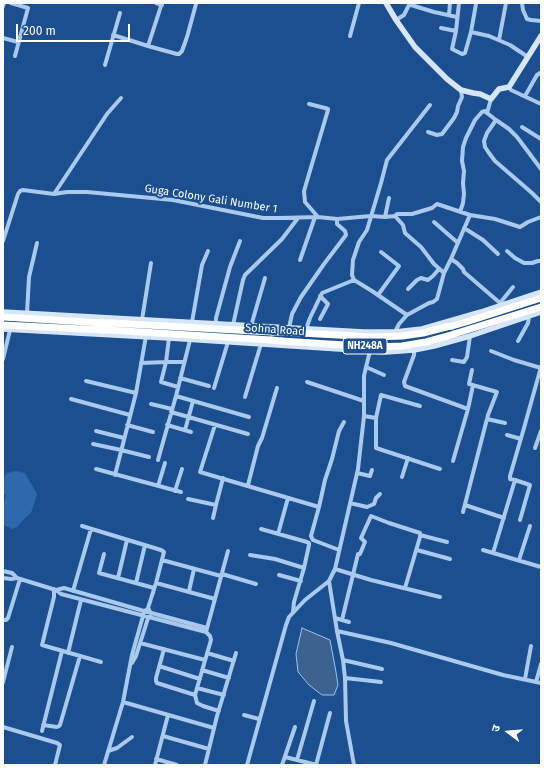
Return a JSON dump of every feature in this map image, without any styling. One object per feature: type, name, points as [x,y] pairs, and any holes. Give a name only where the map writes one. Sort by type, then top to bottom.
[{"type":"highway","name":"Sohna Road","points":[[3,325],[277,330],[374,337],[402,336],[423,333],[449,325],[466,322],[541,298]]},
{"type":"highway","name":"Sohna Road","points":[[3,317],[106,326],[150,332],[276,342],[377,347],[402,346],[451,337],[541,307]]},
{"type":"main road","points":[[388,4],[396,20],[415,47],[446,78],[461,90],[480,94],[491,99],[499,89],[509,87],[541,36]]},
{"type":"main road","points":[[3,329],[10,330],[106,326],[142,320],[251,326],[277,330],[289,328],[377,333],[395,332],[449,325],[500,304],[541,292]]},
{"type":"main road","points":[[3,312],[27,313],[106,326],[146,336],[261,344],[276,342],[386,352],[414,350],[451,337],[470,336],[541,312]]},
{"type":"main road","points":[[449,325],[451,337]]},
{"type":"main road","points":[[276,342],[277,330]]},
{"type":"street","points":[[11,3],[28,8],[14,56]]},
{"type":"street","points":[[148,46],[162,4],[156,3]]},
{"type":"street","points":[[350,36],[359,3]]},
{"type":"street","points":[[449,14],[450,3]]},
{"type":"street","points":[[459,3],[456,31],[452,49],[462,54],[464,53],[471,32],[476,4]]},
{"type":"street","points":[[499,40],[506,3]]},
{"type":"street","points":[[522,3],[527,19],[541,22]]},
{"type":"street","points":[[113,36],[179,54],[182,52],[196,4]]},
{"type":"street","points":[[396,20],[404,15],[409,5],[458,17]]},
{"type":"street","points":[[105,64],[120,13]]},
{"type":"street","points":[[441,28],[456,31]]},
{"type":"street","points":[[471,32],[499,40],[510,45],[528,57]]},
{"type":"street","points":[[3,38],[18,42]]},
{"type":"street","points":[[524,96],[537,75],[540,73],[541,74]]},
{"type":"street","points":[[509,87],[511,90],[541,104]]},
{"type":"street","points":[[428,132],[437,135],[442,134],[454,118],[462,97],[461,90]]},
{"type":"street","points":[[54,194],[106,114],[121,98]]},
{"type":"street","points":[[487,113],[491,99]]},
{"type":"street","points":[[300,260],[317,217],[305,202],[304,191],[328,110],[309,104]]},
{"type":"street","points":[[407,315],[354,280],[352,275],[353,260],[359,242],[366,230],[371,216],[387,160],[430,105]]},
{"type":"street","points":[[460,212],[464,194],[464,171],[462,161],[464,143],[475,120],[482,112],[485,111],[509,129],[541,170]]},
{"type":"street","points":[[496,120],[487,133],[484,141],[485,147],[495,161],[541,202]]},
{"type":"street","points":[[522,128],[541,139]]},
{"type":"street","name":"Guga Colony Gali Number 1","points":[[3,241],[18,194],[23,190],[54,194],[67,192],[87,192],[173,200],[257,217],[317,217],[337,219],[371,216],[385,217],[395,216],[397,214],[412,214],[432,208],[437,204],[470,216],[495,219],[520,227],[541,217]]},
{"type":"street","points":[[385,217],[388,198]]},
{"type":"street","points":[[395,216],[403,225],[405,233],[421,247],[444,273]]},
{"type":"street","points":[[395,332],[399,324],[407,315],[429,303],[434,302],[437,299],[444,273],[470,216]]},
{"type":"street","points":[[233,325],[245,275],[282,239],[298,218]]},
{"type":"street","points":[[289,328],[292,314],[302,297],[346,235],[345,231],[337,224],[337,219]]},
{"type":"street","points":[[434,222],[458,243]]},
{"type":"street","points":[[464,228],[483,240],[498,254]]},
{"type":"street","points":[[216,324],[216,318],[230,267],[240,241]]},
{"type":"street","points":[[27,313],[29,277],[37,243]]},
{"type":"street","points":[[192,322],[202,266],[208,251]]},
{"type":"street","points":[[507,251],[524,263],[541,261]]},
{"type":"street","points":[[378,295],[399,266],[381,252]]},
{"type":"street","points":[[451,259],[500,304],[513,287]]},
{"type":"street","points":[[142,320],[151,263]]},
{"type":"street","points":[[408,289],[420,278],[428,280],[439,269]]},
{"type":"street","points":[[251,326],[265,278]]},
{"type":"street","points":[[306,329],[322,293],[354,280]]},
{"type":"street","points":[[320,296],[328,304],[320,319]]},
{"type":"street","points":[[518,341],[528,323],[528,317]]},
{"type":"street","points":[[3,359],[10,330]]},
{"type":"street","points":[[115,475],[136,393],[146,336]]},
{"type":"street","points":[[452,360],[464,362],[467,357],[470,336]]},
{"type":"street","points":[[169,338],[166,362],[161,382],[178,387]]},
{"type":"street","points":[[158,460],[190,340]]},
{"type":"street","points":[[214,388],[228,342]]},
{"type":"street","points":[[246,397],[261,344]]},
{"type":"street","points":[[414,350],[414,355],[404,382],[405,386],[468,409]]},
{"type":"street","points":[[252,765],[247,764],[289,617],[329,581],[335,569],[357,473],[364,416],[364,376],[370,351]]},
{"type":"street","points":[[491,351],[541,368],[510,476],[510,479],[530,485],[520,520]]},
{"type":"street","points":[[141,363],[184,362]]},
{"type":"street","points":[[366,367],[384,376]]},
{"type":"street","points":[[463,512],[487,419],[497,392],[469,384],[472,370]]},
{"type":"street","points":[[180,378],[209,386]]},
{"type":"street","points":[[86,381],[136,393]]},
{"type":"street","points":[[307,382],[364,401]]},
{"type":"street","points":[[453,461],[468,409],[473,385]]},
{"type":"street","points":[[248,485],[258,446],[264,433],[277,388]]},
{"type":"street","points":[[420,406],[380,395],[376,418],[376,449],[440,469]]},
{"type":"street","points":[[176,396],[249,417]]},
{"type":"street","points":[[71,399],[130,415]]},
{"type":"street","points":[[185,430],[193,401]]},
{"type":"street","points":[[151,404],[189,418],[248,434]]},
{"type":"street","points":[[364,416],[376,418]]},
{"type":"street","points":[[487,419],[505,423]]},
{"type":"street","points":[[339,550],[313,540],[311,534],[339,431],[344,422]]},
{"type":"street","points":[[127,425],[153,432]]},
{"type":"street","points":[[167,425],[191,432]]},
{"type":"street","points":[[215,425],[200,472],[319,507]]},
{"type":"street","points":[[535,448],[541,430]]},
{"type":"street","points":[[96,431],[124,438]]},
{"type":"street","points":[[507,434],[521,439]]},
{"type":"street","points":[[93,444],[149,457]]},
{"type":"street","points":[[402,477],[408,458]]},
{"type":"street","points":[[158,486],[165,463]]},
{"type":"street","points":[[96,469],[181,492]]},
{"type":"street","points":[[175,491],[182,469]]},
{"type":"street","points":[[357,473],[370,476],[372,470]]},
{"type":"street","points":[[213,518],[223,478]]},
{"type":"street","points":[[493,553],[515,480]]},
{"type":"street","points":[[350,503],[367,507],[374,504],[376,498],[380,494]]},
{"type":"street","points":[[278,534],[288,498]]},
{"type":"street","points":[[188,499],[216,505]]},
{"type":"street","points":[[465,505],[504,518]]},
{"type":"street","points":[[342,620],[358,554],[360,554],[365,542],[361,538],[371,516],[370,506]]},
{"type":"street","points":[[371,516],[420,533],[420,535],[447,542]]},
{"type":"street","points":[[82,526],[164,552],[148,617],[136,656],[132,663]]},
{"type":"street","points":[[519,560],[530,526]]},
{"type":"street","points":[[73,591],[91,529]]},
{"type":"street","points":[[261,529],[309,543],[301,581],[294,602],[293,612]]},
{"type":"street","points":[[405,588],[420,535]]},
{"type":"street","points":[[118,578],[127,540]]},
{"type":"street","points":[[136,583],[145,545]]},
{"type":"street","points":[[417,550],[450,559]]},
{"type":"street","points":[[483,550],[541,567]]},
{"type":"street","points":[[206,630],[228,551]]},
{"type":"street","points":[[104,554],[99,573],[154,588]]},
{"type":"street","points":[[250,555],[275,559],[304,568]]},
{"type":"street","points":[[162,560],[256,584]]},
{"type":"street","points":[[190,591],[194,569]]},
{"type":"street","points":[[335,569],[440,597]]},
{"type":"street","points":[[3,571],[12,573],[19,579]]},
{"type":"street","points":[[279,575],[301,581]]},
{"type":"street","points":[[3,578],[19,579],[55,589],[64,588],[144,614],[148,617],[206,630]]},
{"type":"street","points":[[3,620],[8,618],[19,579]]},
{"type":"street","points":[[329,581],[343,660],[346,721],[354,765]]},
{"type":"street","points":[[156,583],[215,598]]},
{"type":"street","points":[[55,589],[61,594],[81,600],[144,614]]},
{"type":"street","points":[[55,589],[42,645],[101,662]]},
{"type":"street","points":[[68,653],[81,600]]},
{"type":"street","points":[[105,765],[123,702],[132,663],[132,655],[144,614],[149,610]]},
{"type":"street","points":[[149,610],[206,630],[211,638],[195,695],[197,703],[219,711]]},
{"type":"street","points":[[335,618],[349,622]]},
{"type":"street","points":[[337,631],[392,643],[503,675],[539,683],[541,664]]},
{"type":"street","points":[[140,643],[205,660]]},
{"type":"street","points":[[525,679],[531,646]]},
{"type":"street","points":[[3,682],[12,647]]},
{"type":"street","points":[[164,649],[156,678],[157,684],[195,695]]},
{"type":"street","points":[[42,731],[62,651]]},
{"type":"street","points":[[207,653],[234,661]]},
{"type":"street","points":[[205,765],[236,653]]},
{"type":"street","points":[[43,724],[57,727],[59,726],[80,656]]},
{"type":"street","points":[[343,660],[382,669]]},
{"type":"street","points":[[159,666],[200,679]]},
{"type":"street","points":[[202,670],[229,678]]},
{"type":"street","points":[[345,678],[380,682]]},
{"type":"street","points":[[197,688],[224,695]]},
{"type":"street","points":[[297,760],[314,701]]},
{"type":"street","points":[[123,702],[214,728]]},
{"type":"street","points":[[285,757],[316,765],[330,713]]},
{"type":"street","points":[[155,765],[168,715]]},
{"type":"street","points":[[244,715],[260,719]]},
{"type":"street","points":[[3,727],[60,745],[55,765]]},
{"type":"street","points":[[282,765],[295,727]]},
{"type":"street","points":[[163,736],[209,749]]},
{"type":"street","points":[[108,751],[117,748],[132,737]]},
{"type":"street","points":[[156,759],[177,765]]},
{"type":"shaded area","points":[[16,471],[25,473],[37,494],[31,513],[17,527],[12,529],[3,524],[3,507],[6,495],[3,494],[3,480],[7,473]]},
{"type":"shaded area","points":[[302,628],[330,640],[338,685],[334,695],[322,695],[309,685],[298,672],[296,654]]}]
